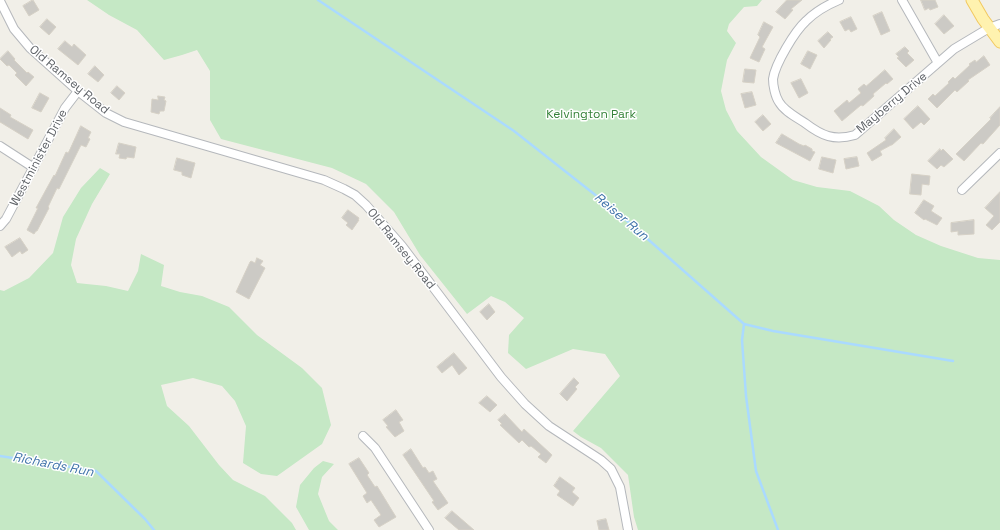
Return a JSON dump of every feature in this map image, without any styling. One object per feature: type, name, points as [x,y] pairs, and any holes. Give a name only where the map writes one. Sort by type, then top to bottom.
[{"type":"main road","points":[[972,0],[982,20],[994,30],[1000,42]]},
{"type":"street","name":"Mayberry Drive","points":[[839,0],[817,12],[804,22],[790,42],[776,67],[773,80],[774,90],[779,102],[786,110],[817,132],[831,137],[845,137],[855,134],[954,49],[994,30],[1000,24]]},
{"type":"street","points":[[902,0],[938,63]]},
{"type":"street","name":"Old Ramsey Road","points":[[0,1],[14,29],[30,48],[78,91],[106,113],[124,122],[324,180],[344,188],[355,195],[366,205],[402,246],[496,371],[525,404],[549,426],[601,460],[611,469],[620,487],[628,530]]},
{"type":"street","name":"Westminister Drive","points":[[0,226],[6,219],[65,108],[78,91]]},
{"type":"street","points":[[0,146],[34,168]]},
{"type":"street","points":[[962,190],[1000,153]]},
{"type":"street","points":[[363,436],[375,448],[429,530]]},
{"type":"green space","name":"Kelvington Park","points":[[87,0],[762,0],[757,6],[744,7],[729,24],[727,31],[736,43],[727,60],[721,91],[726,110],[737,131],[761,157],[793,180],[817,187],[850,191],[879,206],[894,220],[916,235],[941,246],[978,258],[1000,260],[1000,530],[638,530],[634,517],[628,475],[601,448],[573,431],[620,376],[605,354],[573,349],[526,369],[508,353],[509,335],[524,318],[505,302],[491,296],[467,314],[420,255],[394,212],[366,184],[332,168],[221,139],[210,120],[210,71],[197,50],[164,60],[137,30],[109,15]]},
{"type":"green space","points":[[100,168],[110,174],[92,204],[76,239],[71,265],[77,283],[106,286],[128,291],[138,271],[141,254],[164,265],[161,286],[180,292],[202,296],[229,307],[257,335],[302,368],[322,388],[331,425],[322,444],[277,476],[261,474],[243,463],[246,426],[235,401],[222,386],[193,378],[161,385],[167,406],[189,426],[219,465],[233,480],[265,496],[292,523],[296,530],[0,530],[0,290],[4,291],[29,278],[53,253],[63,217],[81,188]]},
{"type":"green space","points":[[323,461],[334,464],[322,477],[318,494],[329,521],[338,530],[309,530],[296,507],[300,485],[314,468]]},
{"type":"building","points":[[33,0],[39,10],[29,16],[23,6]]},
{"type":"building","points":[[787,0],[802,0],[791,9],[793,10],[785,19],[776,12]]},
{"type":"building","points":[[921,0],[935,0],[938,7],[925,10]]},
{"type":"building","points":[[882,12],[890,31],[881,35],[873,16]]},
{"type":"building","points":[[944,15],[954,26],[944,34],[935,24]]},
{"type":"building","points":[[851,17],[857,29],[851,32],[849,29],[845,31],[840,22]]},
{"type":"building","points":[[47,19],[56,27],[49,35],[40,27]]},
{"type":"building","points":[[764,22],[773,27],[762,47],[765,49],[759,62],[750,58],[760,37],[758,35]]},
{"type":"building","points":[[828,32],[833,37],[824,48],[818,41]]},
{"type":"building","points":[[65,41],[72,47],[74,44],[86,55],[78,65],[58,49]]},
{"type":"building","points":[[905,47],[909,51],[907,53],[914,60],[906,67],[897,58],[899,57],[896,54]]},
{"type":"building","points":[[8,51],[15,59],[14,60],[27,73],[28,72],[34,77],[26,86],[15,75],[17,73],[0,59]]},
{"type":"building","points":[[808,51],[817,55],[810,69],[801,64]]},
{"type":"building","points":[[984,56],[990,65],[968,80],[969,81],[957,92],[955,90],[937,108],[928,99],[933,94],[935,96],[949,83],[948,82],[953,77],[955,79],[970,65],[969,64],[975,60],[976,62]]},
{"type":"building","points":[[95,66],[104,75],[98,82],[88,74]]},
{"type":"building","points":[[745,69],[756,70],[754,83],[743,82]]},
{"type":"building","points":[[885,70],[893,79],[873,94],[874,96],[863,106],[861,105],[842,121],[834,111],[847,100],[849,103],[861,93],[858,89],[864,84],[866,86]]},
{"type":"building","points":[[801,79],[808,93],[799,98],[791,83]]},
{"type":"building","points":[[117,86],[125,93],[119,100],[111,93]]},
{"type":"building","points":[[752,92],[756,105],[745,108],[741,94]]},
{"type":"building","points":[[40,93],[49,98],[41,112],[32,108]]},
{"type":"building","points":[[158,96],[165,97],[164,100],[166,101],[164,111],[160,111],[159,114],[151,112],[152,99],[158,100]]},
{"type":"building","points":[[918,106],[930,119],[924,125],[921,122],[913,129],[904,119]]},
{"type":"building","points":[[1000,107],[1000,125],[983,144],[981,143],[964,161],[956,154],[991,119],[990,118]]},
{"type":"building","points":[[0,108],[11,115],[10,117],[33,130],[28,139],[0,122]]},
{"type":"building","points":[[763,115],[771,124],[763,131],[755,122]]},
{"type":"building","points":[[81,126],[91,132],[88,138],[90,139],[86,147],[81,145],[59,189],[57,188],[37,231],[34,234],[27,230],[38,208],[36,208],[54,175],[55,176],[66,152],[68,153]]},
{"type":"building","points":[[894,129],[901,137],[892,145],[880,151],[882,155],[872,161],[867,153],[886,140],[885,138]]},
{"type":"building","points":[[782,134],[799,144],[805,145],[812,149],[812,151],[815,152],[810,161],[776,143]]},
{"type":"building","points":[[119,143],[136,147],[134,158],[119,158],[120,154],[116,154]]},
{"type":"building","points":[[940,149],[941,151],[943,149],[953,159],[944,167],[941,165],[937,169],[928,161]]},
{"type":"building","points":[[822,157],[836,160],[833,173],[819,169]]},
{"type":"building","points":[[857,157],[859,166],[846,169],[844,159]]},
{"type":"building","points":[[177,158],[195,163],[191,178],[182,175],[182,172],[174,170]]},
{"type":"building","points":[[912,174],[930,176],[929,185],[922,184],[921,195],[910,194]]},
{"type":"building","points":[[1000,192],[1000,222],[992,230],[986,225],[994,216],[985,208]]},
{"type":"building","points":[[924,200],[934,206],[931,211],[942,218],[937,225],[925,219],[924,220],[915,213]]},
{"type":"building","points":[[348,210],[359,218],[352,230],[346,225],[348,223],[342,218]]},
{"type":"building","points":[[974,220],[974,234],[958,235],[958,231],[951,232],[951,223]]},
{"type":"building","points":[[20,238],[28,250],[22,254],[20,251],[12,257],[5,247]]},
{"type":"building","points":[[257,258],[263,261],[260,265],[265,268],[249,299],[236,292],[250,262],[255,263]]},
{"type":"building","points":[[489,304],[495,312],[487,320],[480,312]]},
{"type":"building","points":[[454,353],[467,368],[459,375],[452,365],[442,373],[437,367]]},
{"type":"building","points":[[574,378],[579,383],[575,387],[577,389],[567,401],[560,394]]},
{"type":"building","points":[[487,396],[497,405],[490,412],[479,403]]},
{"type":"building","points":[[396,410],[403,420],[399,422],[404,431],[395,437],[386,427],[388,426],[383,420]]},
{"type":"building","points":[[505,414],[522,432],[524,429],[552,455],[546,463],[538,457],[541,454],[531,446],[529,447],[522,440],[519,443],[500,425],[502,424],[498,420]]},
{"type":"building","points":[[411,449],[423,468],[425,467],[429,473],[433,471],[437,479],[433,481],[448,503],[438,510],[432,502],[434,501],[403,455]]},
{"type":"building","points":[[359,458],[369,473],[367,475],[375,487],[377,486],[396,517],[379,527],[374,520],[381,515],[371,500],[367,503],[363,496],[367,493],[349,464]]},
{"type":"building","points":[[560,477],[575,488],[572,492],[579,498],[573,506],[557,495],[560,491],[554,486]]},
{"type":"building","points":[[452,511],[474,530],[459,530],[453,525],[445,518]]},
{"type":"building","points":[[606,519],[609,530],[599,530],[597,521]]},
{"type":"waterway","name":"Reiser Run","points":[[318,0],[514,131],[617,212],[744,324],[773,331],[953,361]]},
{"type":"waterway","name":"Reiser Run","points":[[744,324],[742,340],[746,396],[756,471],[778,530]]},
{"type":"waterway","name":"Richards Run","points":[[0,456],[96,471],[145,519],[154,530]]}]
